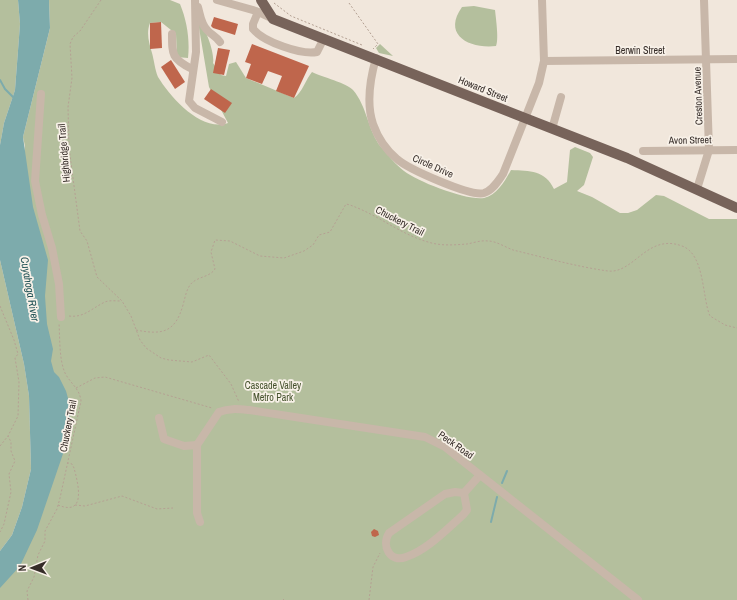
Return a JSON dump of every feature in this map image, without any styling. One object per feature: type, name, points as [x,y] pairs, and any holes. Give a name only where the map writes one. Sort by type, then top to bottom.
[{"type":"main road","points":[[261,0],[273,19]]},
{"type":"main road","name":"Howard Street","points":[[273,19],[376,58],[627,158],[737,208]]},
{"type":"street","points":[[196,0],[202,23],[220,42]]},
{"type":"street","points":[[196,0],[196,52],[192,69],[190,101],[191,104],[222,122]]},
{"type":"street","name":"Howard Street","points":[[217,0],[258,12],[273,19]]},
{"type":"street","name":"Circle Drive","points":[[376,58],[370,89],[372,119],[377,134],[387,149],[398,161],[434,178],[469,192],[479,194],[489,190],[503,174],[539,83],[544,61],[542,0]]},
{"type":"street","name":"Creston Avenue","points":[[697,189],[710,150],[704,0]]},
{"type":"street","points":[[258,12],[253,24],[253,30],[257,34],[280,45],[305,52],[317,52],[324,38]]},
{"type":"street","points":[[172,34],[172,52],[179,62],[192,69]]},
{"type":"street","name":"Berwin Street","points":[[544,61],[737,59]]},
{"type":"street","points":[[41,94],[35,181],[42,215],[52,248],[58,284],[60,317]]},
{"type":"street","points":[[552,129],[561,97]]},
{"type":"street","name":"Avon Street","points":[[643,151],[737,150]]},
{"type":"street","name":"Peck Road","points":[[219,412],[230,409],[238,409],[425,437],[445,447],[638,600]]},
{"type":"street","points":[[200,522],[197,513],[197,445],[219,412]]},
{"type":"street","points":[[159,418],[164,439],[184,446],[197,445]]},
{"type":"street","points":[[464,492],[466,510],[463,515],[423,548],[402,559],[392,557],[386,549],[387,537],[392,531],[445,494],[464,492],[480,475]]},
{"type":"path","name":"Highbridge Trail","points":[[101,0],[88,17],[80,31],[73,37],[70,44],[72,78],[68,107],[69,148],[80,231],[87,241],[97,277],[122,301],[131,316],[136,330]]},
{"type":"path","points":[[270,0],[291,16],[363,45]]},
{"type":"path","points":[[349,3],[378,44],[373,49],[368,47]]},
{"type":"path","name":"Chuckery Trail","points":[[136,330],[160,333],[173,324],[179,316],[188,287],[193,281],[213,273],[215,269],[211,252],[215,240],[230,241],[260,256],[284,258],[304,251],[313,245],[319,235],[330,232],[346,204],[369,213],[401,231],[428,242],[452,245],[488,240],[529,254],[610,271],[618,270],[656,246],[669,244],[681,245],[688,249],[697,263],[710,316],[724,325],[737,328]]},
{"type":"path","points":[[60,317],[78,317],[106,301],[122,301]]},
{"type":"path","points":[[0,306],[18,354],[15,358],[19,382],[18,416],[8,436],[0,446]]},
{"type":"path","name":"Chuckery Trail","points":[[28,600],[26,591],[34,577],[38,555],[45,541],[45,531],[58,505],[81,400],[76,388],[66,374],[62,358],[60,317]]},
{"type":"path","points":[[136,330],[146,348],[161,358],[192,362],[209,355],[234,390],[238,402],[238,409]]},
{"type":"path","points":[[76,388],[95,378],[105,377],[199,404],[219,412]]},
{"type":"path","points":[[0,532],[4,524],[11,492],[9,474],[15,461],[11,451],[11,442],[8,436]]},
{"type":"path","points":[[68,463],[72,464],[74,468],[80,495],[75,505]]},
{"type":"path","points":[[58,505],[68,508],[75,505],[85,506],[122,496],[157,510],[173,508]]},
{"type":"path","points":[[369,600],[373,567],[378,556],[386,549]]},
{"type":"green space","points":[[0,0],[18,0],[20,24],[15,90],[4,123],[0,145]]},
{"type":"green space","name":"Cascade Valley Metro Park","points":[[49,0],[170,0],[180,4],[189,44],[188,58],[177,57],[176,34],[161,22],[150,23],[148,34],[150,46],[158,77],[164,85],[188,111],[197,118],[208,123],[228,123],[209,87],[198,22],[207,35],[213,54],[213,63],[221,75],[226,76],[229,64],[236,62],[246,78],[294,98],[297,96],[312,72],[350,87],[358,96],[377,141],[392,160],[401,169],[411,175],[443,190],[467,197],[484,198],[497,191],[511,170],[531,171],[541,175],[546,178],[554,189],[567,182],[570,150],[575,147],[590,153],[593,157],[584,185],[577,191],[592,197],[620,213],[628,213],[637,210],[656,195],[664,196],[709,219],[737,219],[737,600],[0,600],[0,585],[65,411],[14,244],[25,146],[23,137],[50,28]]},
{"type":"green space","points":[[474,6],[495,10],[497,34],[496,46],[476,45],[461,38],[457,32],[455,25],[462,7]]},
{"type":"green space","points":[[380,44],[393,56],[379,53],[376,48]]},
{"type":"green space","points":[[0,260],[24,364],[29,396],[31,469],[22,507],[12,535],[0,551]]},
{"type":"water","name":"Cuyahoga River","points":[[18,0],[49,0],[50,28],[23,137],[33,207],[48,260],[45,296],[47,324],[53,349],[51,361],[54,372],[59,377],[66,391],[71,409],[66,445],[37,530],[20,566],[0,588],[0,551],[12,535],[22,507],[31,469],[29,396],[24,364],[0,260],[0,145],[4,123],[15,90],[20,24]]},
{"type":"building","points":[[214,17],[238,24],[235,35],[213,28],[211,26]]},
{"type":"building","points":[[161,22],[162,48],[150,49],[150,23]]},
{"type":"building","points":[[252,44],[309,66],[294,98],[276,91],[282,76],[268,71],[262,84],[246,78],[251,64],[245,62]]},
{"type":"building","points":[[218,48],[230,50],[224,75],[213,73]]},
{"type":"building","points":[[171,60],[185,82],[175,89],[161,67]]},
{"type":"building","points":[[211,89],[232,103],[225,113],[204,99]]},
{"type":"building","points":[[374,529],[378,531],[379,535],[375,537],[372,536],[371,532]]},
{"type":"waterway","points":[[0,80],[5,89],[14,98]]},
{"type":"waterway","points":[[502,483],[507,471]]},
{"type":"waterway","points":[[491,522],[497,497]]}]
